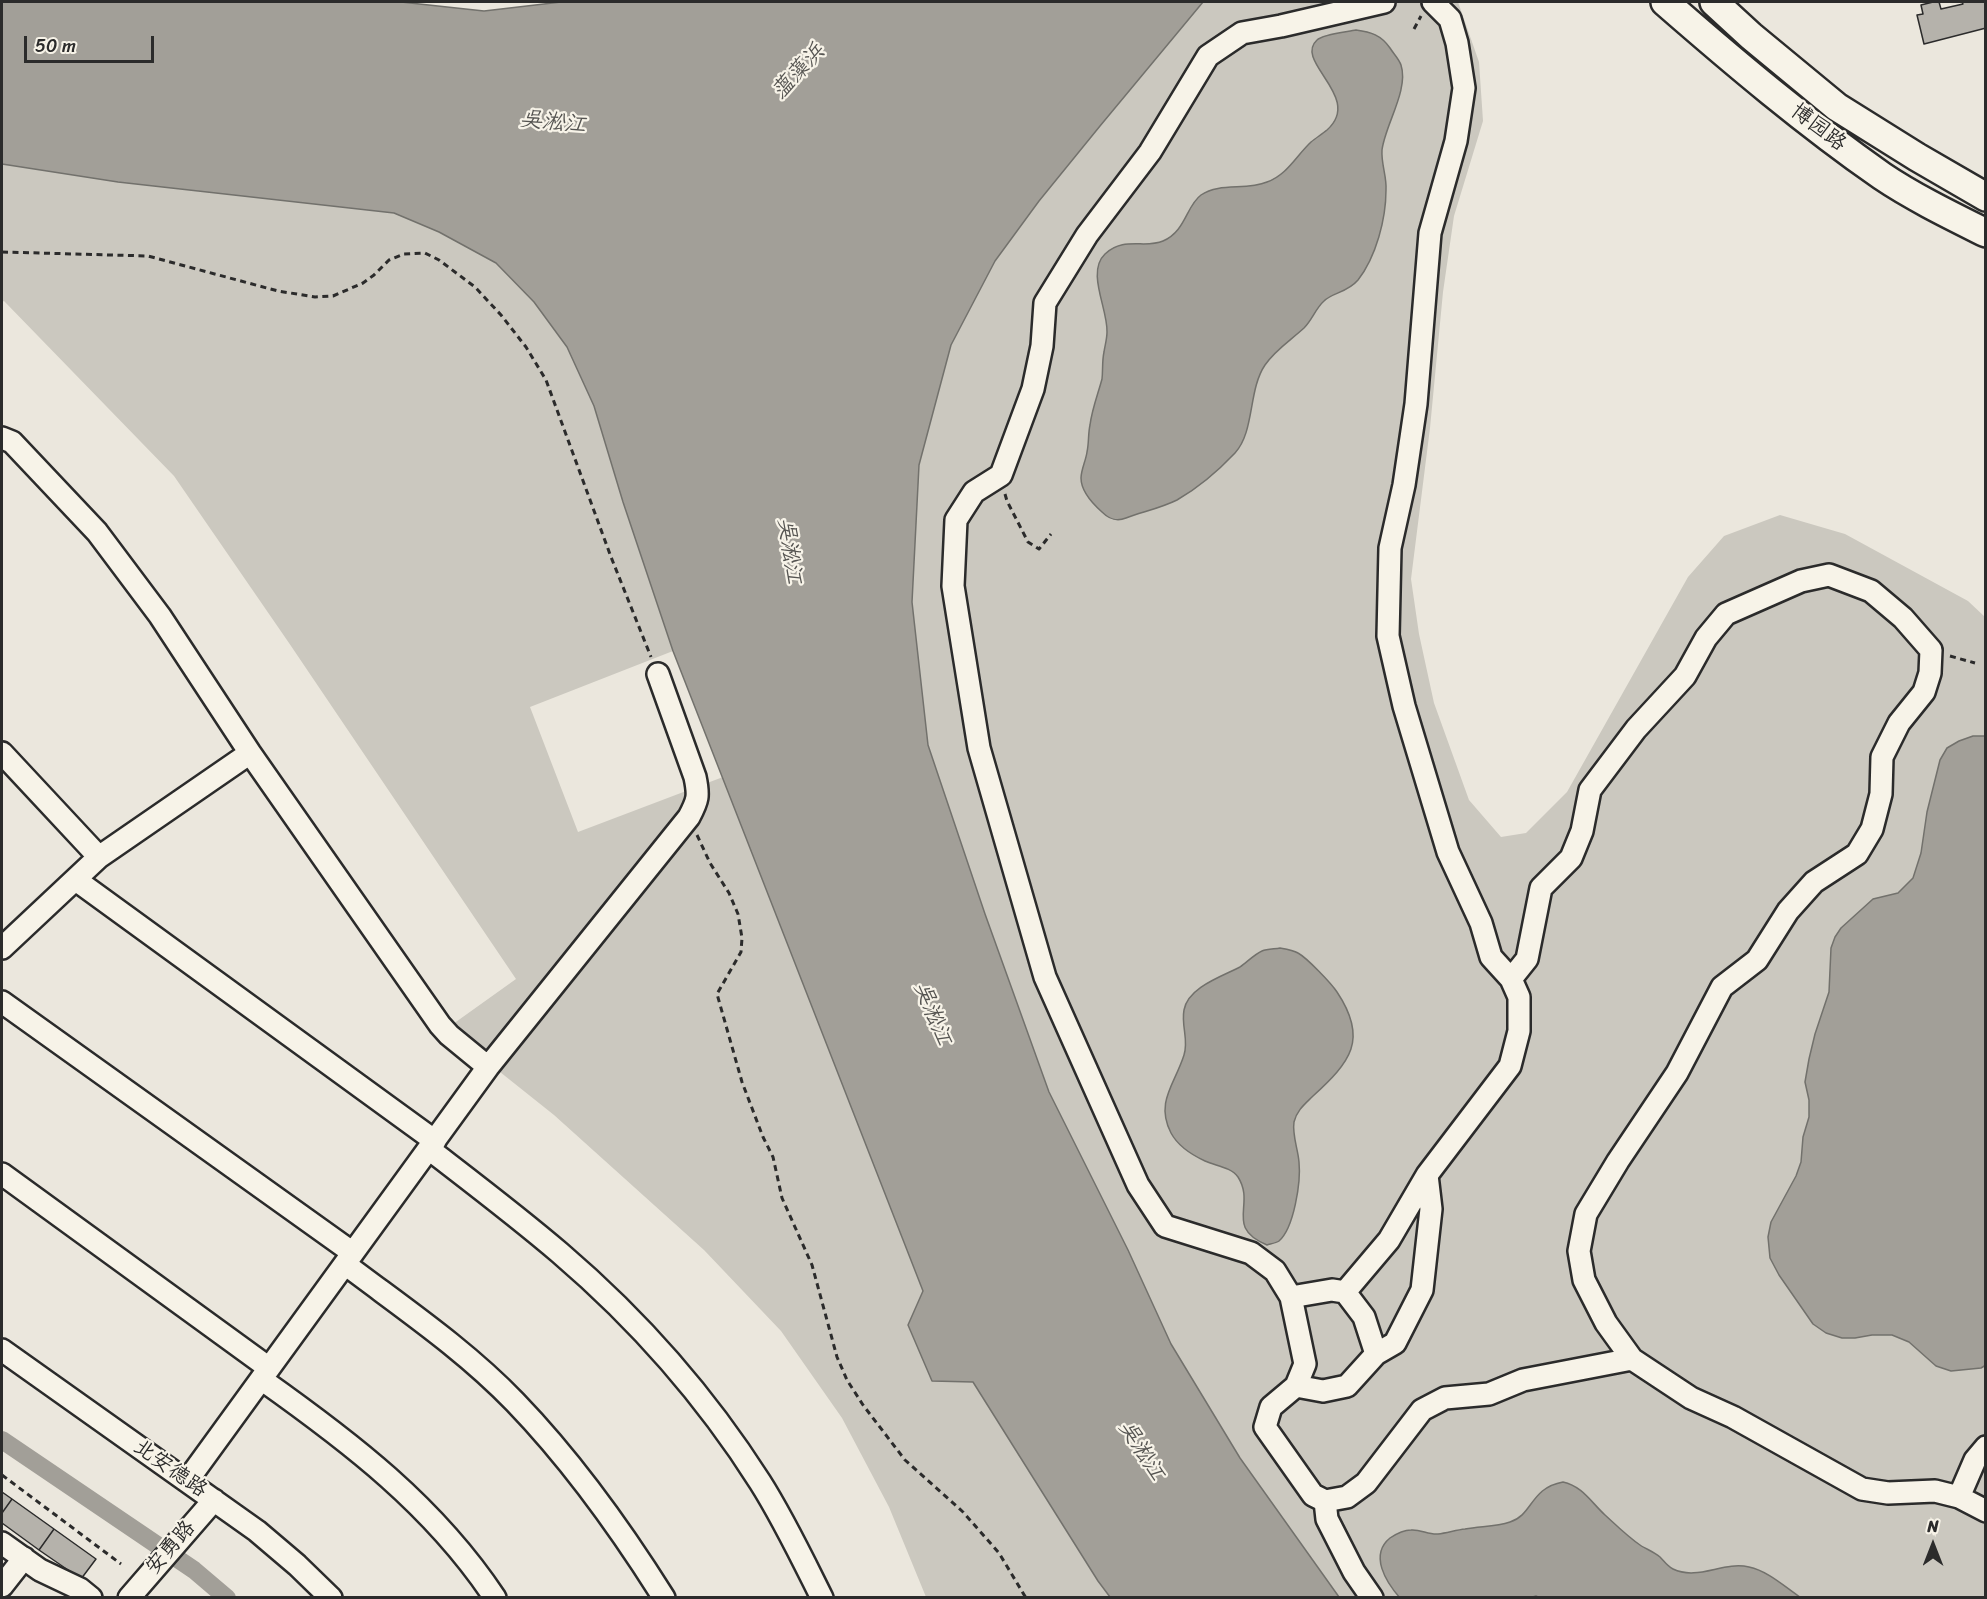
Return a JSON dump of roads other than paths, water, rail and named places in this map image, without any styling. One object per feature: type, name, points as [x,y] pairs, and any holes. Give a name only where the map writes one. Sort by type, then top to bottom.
[{"type":"main road","name":"博园路","points":[[1665,2],[1809,123],[1884,177],[1986,233]]},
{"type":"main road","name":"博园路","points":[[1714,2],[1751,36],[1837,107],[1986,197]]},
{"type":"street","points":[[1384,2],[1242,33],[1208,56],[1150,152],[1087,235],[1045,303],[1042,346],[1033,389],[1001,475],[974,492],[956,520],[953,586],[979,748],[1045,977],[1138,1185],[1165,1226],[1251,1253],[1275,1271],[1291,1297],[1305,1364],[1296,1386],[1271,1407],[1265,1427],[1313,1495],[1325,1501],[1347,1497],[1366,1483],[1422,1410],[1445,1398],[1489,1394],[1523,1380],[1632,1359]]},
{"type":"street","points":[[1345,1292],[1389,1240],[1427,1175],[1510,1066],[1519,1031],[1519,997],[1511,980],[1491,957],[1481,923],[1448,852],[1404,706],[1388,636],[1390,548],[1404,485],[1416,404],[1430,233],[1456,141],[1464,88],[1457,43],[1450,19],[1432,2]]},
{"type":"street","points":[[2,438],[12,442],[97,532],[160,616],[250,753],[440,1025],[488,1067]]},
{"type":"street","points":[[1511,980],[1527,959],[1541,888],[1571,858],[1582,831],[1590,790],[1636,729],[1685,676],[1706,638],[1725,614],[1801,581],[1829,575],[1871,591],[1904,618],[1931,651],[1930,673],[1924,692],[1899,723],[1882,757],[1881,794],[1872,829],[1857,854],[1815,882],[1788,911],[1757,960],[1722,987],[1677,1073],[1618,1161],[1586,1214],[1579,1251],[1584,1280],[1606,1323],[1632,1359],[1691,1398],[1733,1418],[1862,1489],[1888,1493],[1935,1491],[1959,1497],[1986,1512]]},
{"type":"street","points":[[187,1481],[488,1067],[689,817],[698,801],[695,777],[658,674]]},
{"type":"street","points":[[2,753],[99,857]]},
{"type":"street","points":[[2,948],[99,857],[250,753]]},
{"type":"street","points":[[76,880],[432,1145],[562,1254],[622,1310],[673,1366],[727,1434],[760,1482],[822,1598]]},
{"type":"street","points":[[2,1002],[349,1259],[514,1401],[553,1444],[597,1499],[638,1555],[664,1598]]},
{"type":"street","points":[[2,1174],[265,1374],[361,1453],[434,1520],[461,1550],[495,1598]]},
{"type":"street","points":[[1296,1386],[1323,1392],[1347,1386],[1376,1354],[1395,1343],[1422,1290],[1431,1209],[1427,1175]]},
{"type":"street","points":[[1291,1297],[1332,1290],[1345,1292],[1364,1317],[1376,1354]]},
{"type":"street","name":"北安德路","points":[[2,1350],[257,1532],[297,1565],[331,1598]]},
{"type":"street","points":[[1959,1497],[1975,1460],[1986,1447]]},
{"type":"street","name":"安勇路","points":[[129,1598],[214,1500]]},
{"type":"street","points":[[1325,1501],[1328,1519],[1354,1572],[1372,1598]]},
{"type":"street","points":[[2,1543],[40,1570],[80,1589],[91,1598]]},
{"type":"street","points":[[2,1586],[24,1558]]},
{"type":"water","points":[[2,2],[401,2],[484,11],[561,2],[1203,2],[1039,201],[995,261],[951,345],[919,465],[912,602],[928,745],[985,914],[1049,1092],[1128,1250],[1171,1344],[1240,1458],[1339,1597],[1110,1597],[973,1382],[932,1381],[908,1325],[923,1291],[673,651],[623,502],[594,406],[567,347],[534,302],[496,263],[439,232],[394,213],[118,182],[2,164]]},
{"type":"water","points":[[1356,30],[1371,33],[1383,40],[1399,61],[1403,75],[1399,96],[1382,150],[1386,201],[1379,237],[1370,260],[1354,284],[1324,301],[1304,328],[1278,350],[1265,365],[1256,386],[1249,422],[1241,444],[1215,473],[1177,500],[1122,519],[1110,518],[1088,497],[1081,478],[1088,449],[1092,413],[1102,379],[1107,335],[1097,271],[1100,262],[1105,254],[1120,246],[1156,243],[1171,237],[1196,200],[1208,191],[1259,185],[1274,179],[1286,170],[1311,142],[1327,130],[1336,118],[1338,105],[1334,93],[1314,59],[1312,49],[1320,38]]},
{"type":"water","points":[[1973,736],[1986,736],[1986,1365],[1981,1368],[1951,1371],[1936,1366],[1909,1342],[1892,1335],[1842,1338],[1826,1333],[1813,1324],[1770,1258],[1768,1237],[1771,1222],[1801,1162],[1803,1137],[1809,1117],[1809,1100],[1805,1082],[1815,1034],[1829,992],[1831,948],[1835,937],[1841,928],[1873,899],[1898,893],[1913,878],[1921,853],[1927,812],[1940,760],[1947,748]]},
{"type":"water","points":[[1280,948],[1294,951],[1302,956],[1334,988],[1347,1009],[1353,1037],[1351,1049],[1345,1061],[1295,1118],[1294,1132],[1299,1171],[1298,1192],[1289,1226],[1284,1235],[1279,1241],[1267,1245],[1247,1231],[1243,1215],[1243,1187],[1238,1177],[1223,1167],[1200,1159],[1181,1146],[1171,1133],[1165,1112],[1168,1093],[1184,1055],[1183,1016],[1187,1002],[1199,989],[1240,967],[1259,952]]},
{"type":"water","points":[[1563,1482],[1576,1487],[1627,1535],[1658,1555],[1673,1569],[1692,1573],[1730,1566],[1749,1567],[1770,1576],[1800,1597],[1400,1598],[1385,1576],[1380,1560],[1381,1552],[1384,1545],[1395,1535],[1411,1530],[1438,1534],[1510,1522],[1518,1519],[1544,1490]]},
{"type":"waterway","points":[[2,1440],[194,1570],[227,1598]]},
{"type":"water label","name":"蕰藻浜","points":[[799,72]]},
{"type":"water label","name":"吴淞江","points":[[553,123]]},
{"type":"water label","name":"吴淞江","points":[[789,551]]},
{"type":"water label","name":"吴淞江","points":[[932,1014]]},
{"type":"water label","name":"吴淞江","points":[[1141,1451]]}]
